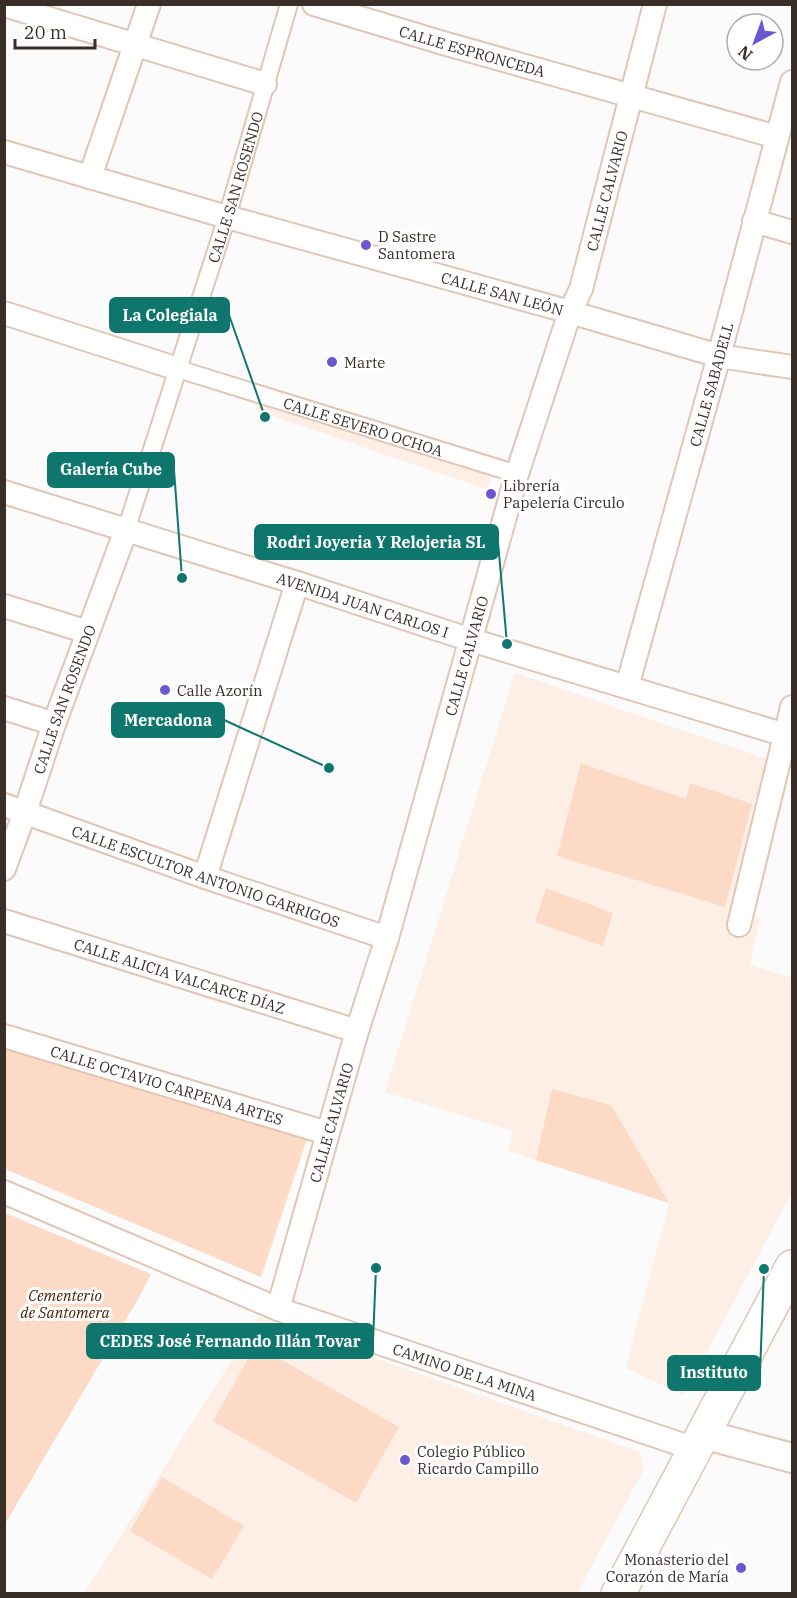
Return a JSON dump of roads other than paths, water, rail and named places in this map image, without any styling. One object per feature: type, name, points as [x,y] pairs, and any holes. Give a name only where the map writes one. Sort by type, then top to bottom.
[{"type":"highway","points":[[618,1593],[792,1267]]},
{"type":"street","points":[[90,177],[149,4]]},
{"type":"street","name":"CALLE SAN ROSENDO","points":[[4,869],[15,808],[54,724],[126,530],[227,217],[289,4]]},
{"type":"street","name":"CALLE ESPRONCEDA","points":[[314,4],[777,137]]},
{"type":"street","name":"CALLE CALVARIO","points":[[278,1309],[327,1133],[387,938],[517,474],[570,312],[581,289],[655,4]]},
{"type":"street","points":[[4,5],[265,84]]},
{"type":"street","name":"CALLE SABADELL","points":[[627,687],[792,82]]},
{"type":"street","name":"CALLE SAN LEÓN","points":[[4,152],[719,356],[792,366]]},
{"type":"street","points":[[754,221],[792,232]]},
{"type":"street","name":"CALLE SEVERO OCHOA","points":[[4,313],[517,474]]},
{"type":"street","name":"AVENIDA JUAN CARLOS I","points":[[4,492],[471,640],[789,736]]},
{"type":"street","points":[[205,877],[297,583]]},
{"type":"street","points":[[4,606],[88,632]]},
{"type":"street","points":[[738,925],[789,736],[792,707]]},
{"type":"street","points":[[4,708],[54,724]]},
{"type":"street","name":"CALLE ESCULTOR ANTONIO GARRIGOS","points":[[15,808],[205,877],[387,938]]},
{"type":"street","name":"CALLE ALICIA VALCARCE DÍAZ","points":[[4,921],[357,1031]]},
{"type":"street","name":"CALLE OCTAVIO CARPENA ARTES","points":[[4,1036],[327,1133]]},
{"type":"street","name":"CAMINO DE LA MINA","points":[[4,1192],[278,1309],[699,1441]]},
{"type":"street","points":[[699,1441],[792,1458]]},
{"type":"place","name":"D Sastre Santomera","points":[[366,245]]},
{"type":"place","name":"Marte","points":[[332,362]]},
{"type":"place","name":"La Colegiala","points":[[265,417]]},
{"type":"place","name":"Librería Papelería Circulo","points":[[491,494]]},
{"type":"place","name":"Galería Cube","points":[[182,578]]},
{"type":"place","name":"Rodri Joyeria Y Relojeria SL","points":[[507,644]]},
{"type":"place","name":"Calle Azorín","points":[[165,690]]},
{"type":"place","name":"Mercadona","points":[[329,768]]},
{"type":"place","name":"CEDES José Fernando Illán Tovar","points":[[376,1268]]},
{"type":"place","name":"Instituto","points":[[764,1269]]},
{"type":"place","name":"Colegio Público Ricardo Campillo","points":[[405,1460]]},
{"type":"place","name":"Monasterio del Corazón de María","points":[[741,1568]]},
{"type":"park label","name":"Cementerio de Santomera","points":[[65,1304]]}]
